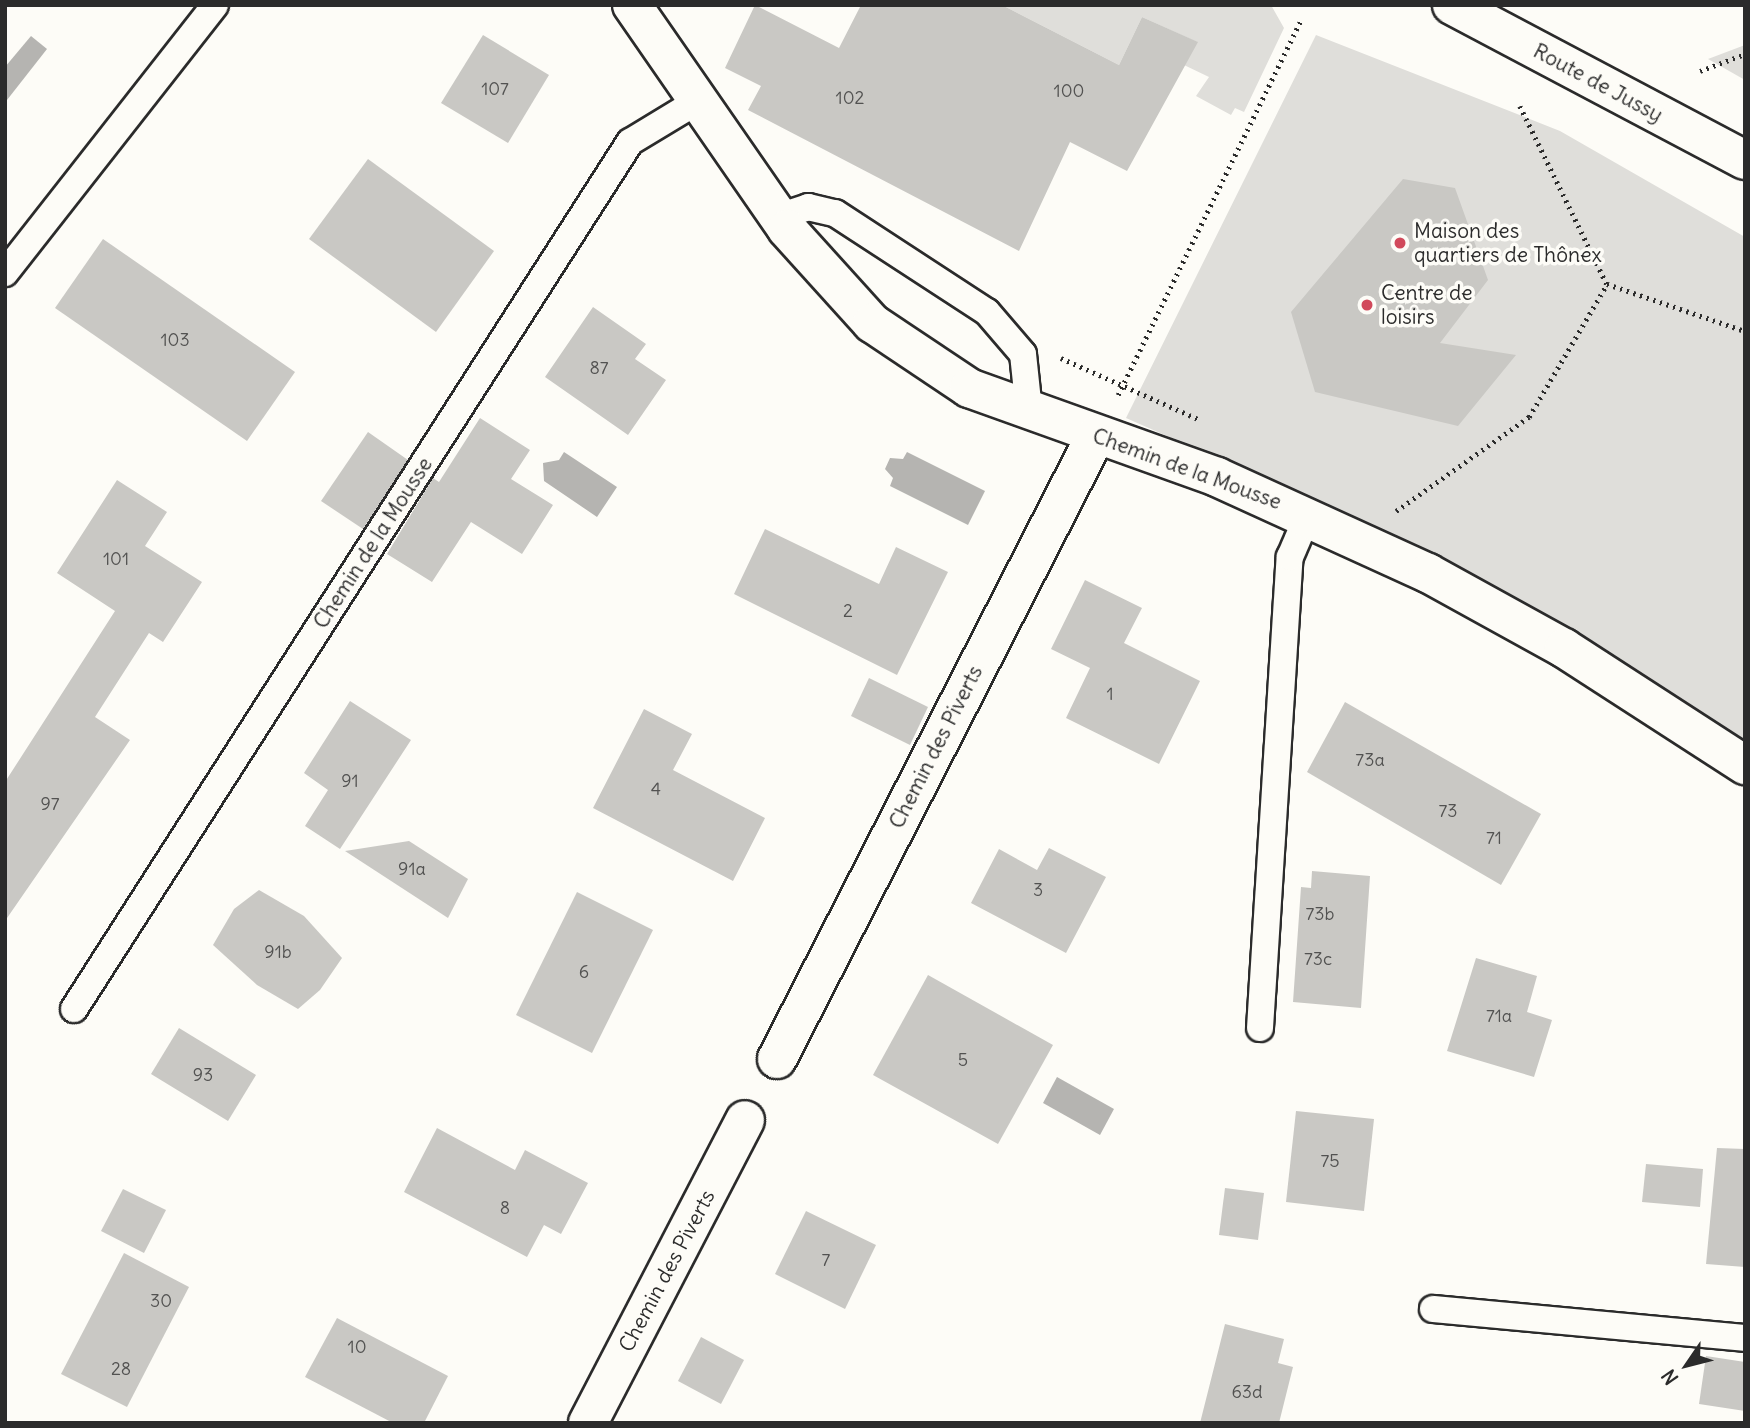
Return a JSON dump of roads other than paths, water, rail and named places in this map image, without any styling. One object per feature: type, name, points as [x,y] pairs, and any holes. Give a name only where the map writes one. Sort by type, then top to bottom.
[{"type":"street","name":"Chemin de la Mousse","points":[[632,5],[696,102],[778,217],[872,323],[969,388],[1308,515],[1564,648],[1745,765]]},
{"type":"street","name":"Route de Jussy","points":[[1452,5],[1745,160]]},
{"type":"street","name":"Chemin des Piverts","points":[[777,1059],[1096,436]]},
{"type":"street","name":"Chemin des Piverts","points":[[588,1423],[746,1120]]},
{"type":"lane","points":[[5,273],[215,5]]},
{"type":"lane","name":"Chemin de la Mousse","points":[[74,1009],[630,142],[696,102]]},
{"type":"lane","points":[[778,217],[808,207],[835,213],[986,312],[1023,354],[1029,411]]},
{"type":"lane","points":[[1260,1028],[1290,556],[1308,515]]},
{"type":"lane","points":[[1433,1309],[1745,1338]]},
{"type":"place","name":"Maison des quartiers de Thônex","points":[[1400,243]]},
{"type":"place","name":"Centre de loisirs","points":[[1367,305]]}]
